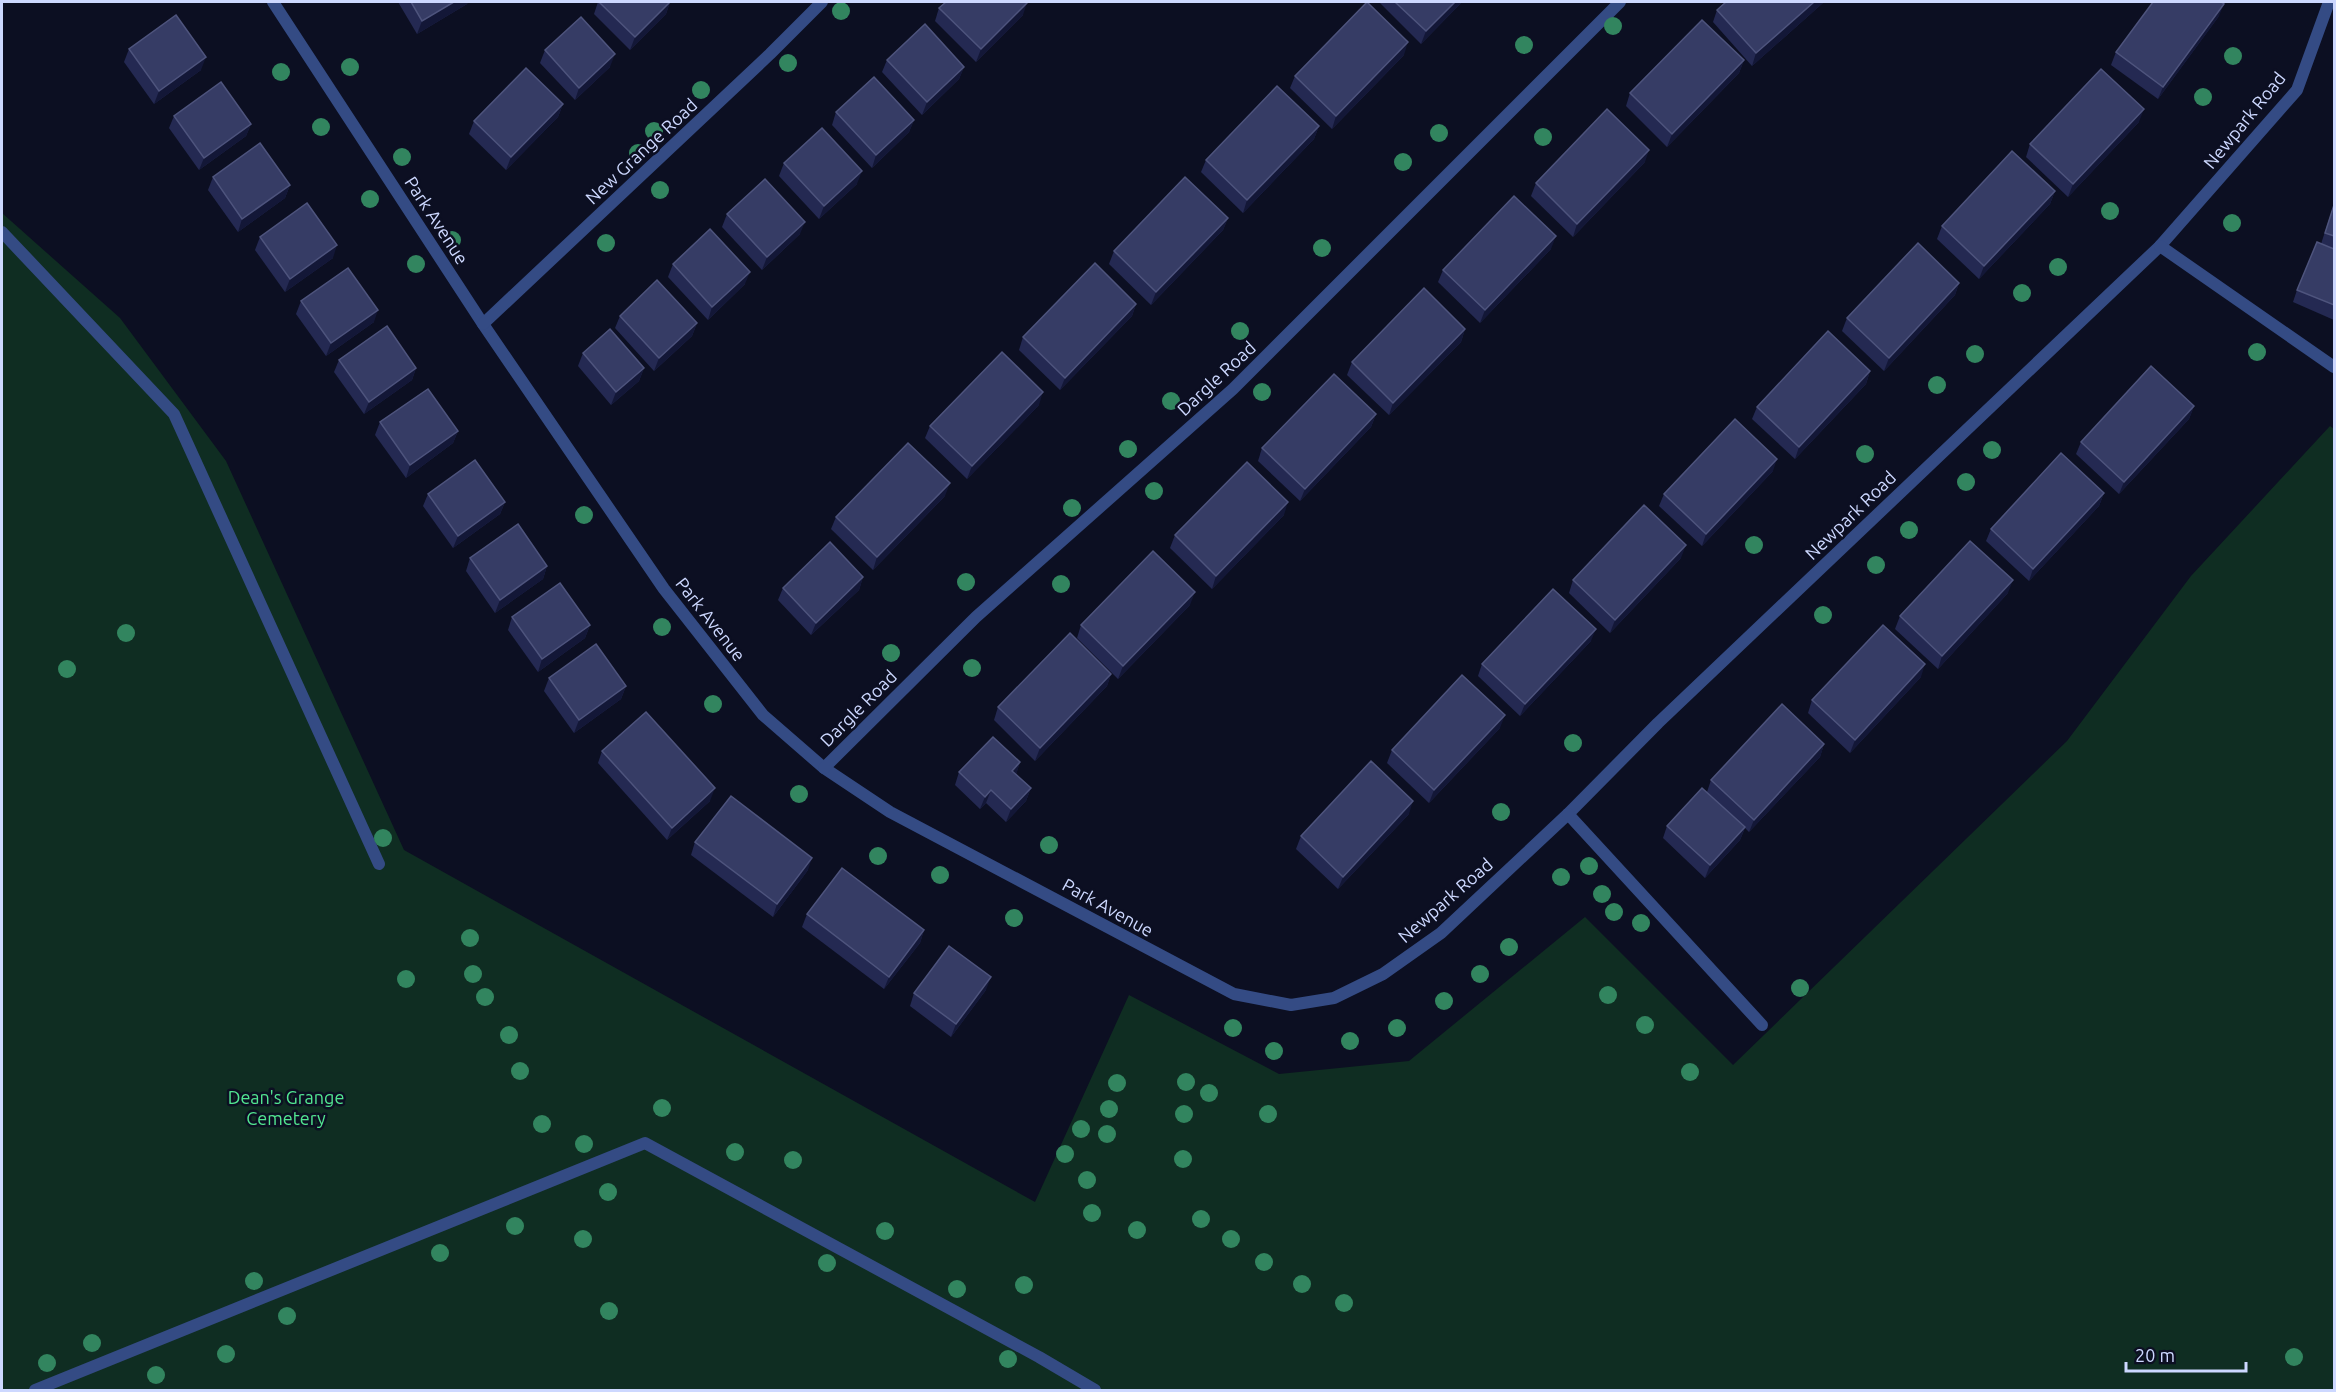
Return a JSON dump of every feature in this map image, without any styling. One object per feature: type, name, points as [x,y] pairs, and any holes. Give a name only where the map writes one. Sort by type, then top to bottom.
[{"type":"street","name":"Park Avenue","points":[[273,2],[483,324],[664,588],[763,715],[824,768],[890,812],[1234,994],[1291,1005],[1335,998]]},
{"type":"street","name":"New Grange Road","points":[[483,324],[770,54],[822,2]]},
{"type":"street","name":"Dargle Road","points":[[824,768],[976,617],[1233,389],[1620,2]]},
{"type":"street","name":"Newpark Road","points":[[1335,998],[1383,974],[1441,933],[1568,814],[1658,723],[2160,246],[2296,90],[2329,2]]},
{"type":"street","points":[[2,232],[174,414],[379,864]]},
{"type":"street","points":[[2160,246],[2334,367]]},
{"type":"street","points":[[1568,814],[1762,1025]]},
{"type":"street","points":[[35,1390],[645,1143],[1039,1357],[1095,1390]]},
{"type":"green space","name":"Dean's Grange Cemetery","points":[[2,213],[120,318],[226,461],[404,850],[1035,1202],[1129,995],[1279,1074],[1409,1061],[1585,917],[1733,1065],[2067,741],[2191,576],[2330,426],[2334,429],[2334,1390],[2,1390]]},
{"type":"building","points":[[411,2],[454,2],[422,21]]},
{"type":"building","points":[[599,2],[670,2],[635,37]]},
{"type":"building","points":[[946,2],[1027,3],[981,49],[939,8]]},
{"type":"building","points":[[1367,2],[1408,42],[1336,116],[1295,76]]},
{"type":"building","points":[[1395,2],[1455,2],[1426,31]]},
{"type":"building","points":[[1726,2],[1814,2],[1756,53],[1717,10]]},
{"type":"building","points":[[2153,2],[2221,2],[2224,4],[2163,87],[2116,52]]},
{"type":"building","points":[[176,15],[206,57],[159,91],[129,49]]},
{"type":"building","points":[[581,17],[615,54],[579,88],[545,50]]},
{"type":"building","points":[[1702,20],[1744,60],[1672,134],[1630,93]]},
{"type":"building","points":[[925,24],[964,67],[927,102],[887,60]]},
{"type":"building","points":[[526,68],[563,104],[511,157],[474,121]]},
{"type":"building","points":[[2101,69],[2144,109],[2073,184],[2030,144]]},
{"type":"building","points":[[874,77],[914,120],[876,155],[836,112]]},
{"type":"building","points":[[221,82],[251,124],[204,158],[174,116]]},
{"type":"building","points":[[1277,86],[1319,126],[1247,200],[1206,160]]},
{"type":"building","points":[[1607,109],[1649,150],[1577,224],[1536,183]]},
{"type":"building","points":[[822,128],[862,171],[824,206],[784,163]]},
{"type":"building","points":[[260,143],[290,185],[242,219],[213,177]]},
{"type":"building","points":[[2012,151],[2055,191],[1984,266],[1942,226]]},
{"type":"building","points":[[1185,177],[1228,218],[1156,292],[1114,251]]},
{"type":"building","points":[[765,179],[805,222],[767,257],[727,214]]},
{"type":"building","points":[[1514,196],[1556,236],[1485,310],[1443,270]]},
{"type":"building","points":[[307,203],[337,245],[290,279],[260,237]]},
{"type":"building","points":[[2334,205],[2334,236],[2325,233]]},
{"type":"building","points":[[710,229],[750,272],[712,307],[673,264]]},
{"type":"building","points":[[2317,242],[2334,249],[2334,305],[2297,290]]},
{"type":"building","points":[[1918,243],[1959,283],[1889,358],[1847,318]]},
{"type":"building","points":[[1095,263],[1136,304],[1065,378],[1023,337]]},
{"type":"building","points":[[348,268],[378,310],[331,343],[301,301]]},
{"type":"building","points":[[657,280],[697,323],[659,358],[620,316]]},
{"type":"building","points":[[1424,288],[1465,329],[1393,403],[1352,362]]},
{"type":"building","points":[[387,326],[416,368],[369,402],[339,360]]},
{"type":"building","points":[[610,329],[644,368],[616,392],[583,353]]},
{"type":"building","points":[[1828,331],[1870,371],[1799,447],[1757,407]]},
{"type":"building","points":[[1002,352],[1043,392],[972,466],[930,426]]},
{"type":"building","points":[[2151,366],[2194,406],[2124,482],[2081,442]]},
{"type":"building","points":[[1334,374],[1376,414],[1305,489],[1262,448]]},
{"type":"building","points":[[428,389],[458,431],[410,465],[380,422]]},
{"type":"building","points":[[1735,419],[1777,459],[1706,534],[1664,494]]},
{"type":"building","points":[[908,443],[950,483],[877,557],[836,517]]},
{"type":"building","points":[[2061,453],[2104,493],[2033,569],[1991,529]]},
{"type":"building","points":[[475,460],[505,502],[458,536],[428,494]]},
{"type":"building","points":[[1247,462],[1288,502],[1216,576],[1175,535]]},
{"type":"building","points":[[1644,505],[1686,545],[1615,620],[1573,580]]},
{"type":"building","points":[[518,524],[547,566],[500,600],[470,558]]},
{"type":"building","points":[[1970,541],[2013,580],[1942,656],[1900,616]]},
{"type":"building","points":[[830,542],[863,577],[816,623],[783,588]]},
{"type":"building","points":[[1153,551],[1195,592],[1123,666],[1081,625]]},
{"type":"building","points":[[560,583],[590,625],[542,659],[512,617]]},
{"type":"building","points":[[1553,589],[1596,629],[1525,704],[1482,664]]},
{"type":"building","points":[[1883,625],[1925,664],[1855,740],[1812,700]]},
{"type":"building","points":[[1070,633],[1111,674],[1040,748],[998,707]]},
{"type":"building","points":[[596,644],[626,686],[579,720],[549,678]]},
{"type":"building","points":[[1462,675],[1505,715],[1434,790],[1392,750]]},
{"type":"building","points":[[1782,704],[1824,744],[1754,820],[1711,780]]},
{"type":"building","points":[[646,712],[715,788],[672,828],[602,751]]},
{"type":"building","points":[[993,737],[1020,762],[1012,771],[1031,788],[1011,809],[991,790],[985,797],[959,772]]},
{"type":"building","points":[[1371,761],[1413,801],[1343,877],[1301,836]]},
{"type":"building","points":[[1702,788],[1745,827],[1710,865],[1667,826]]},
{"type":"building","points":[[731,796],[812,858],[777,904],[695,842]]},
{"type":"building","points":[[842,868],[924,930],[889,977],[807,914]]},
{"type":"building","points":[[949,946],[991,977],[956,1024],[914,993]]}]
